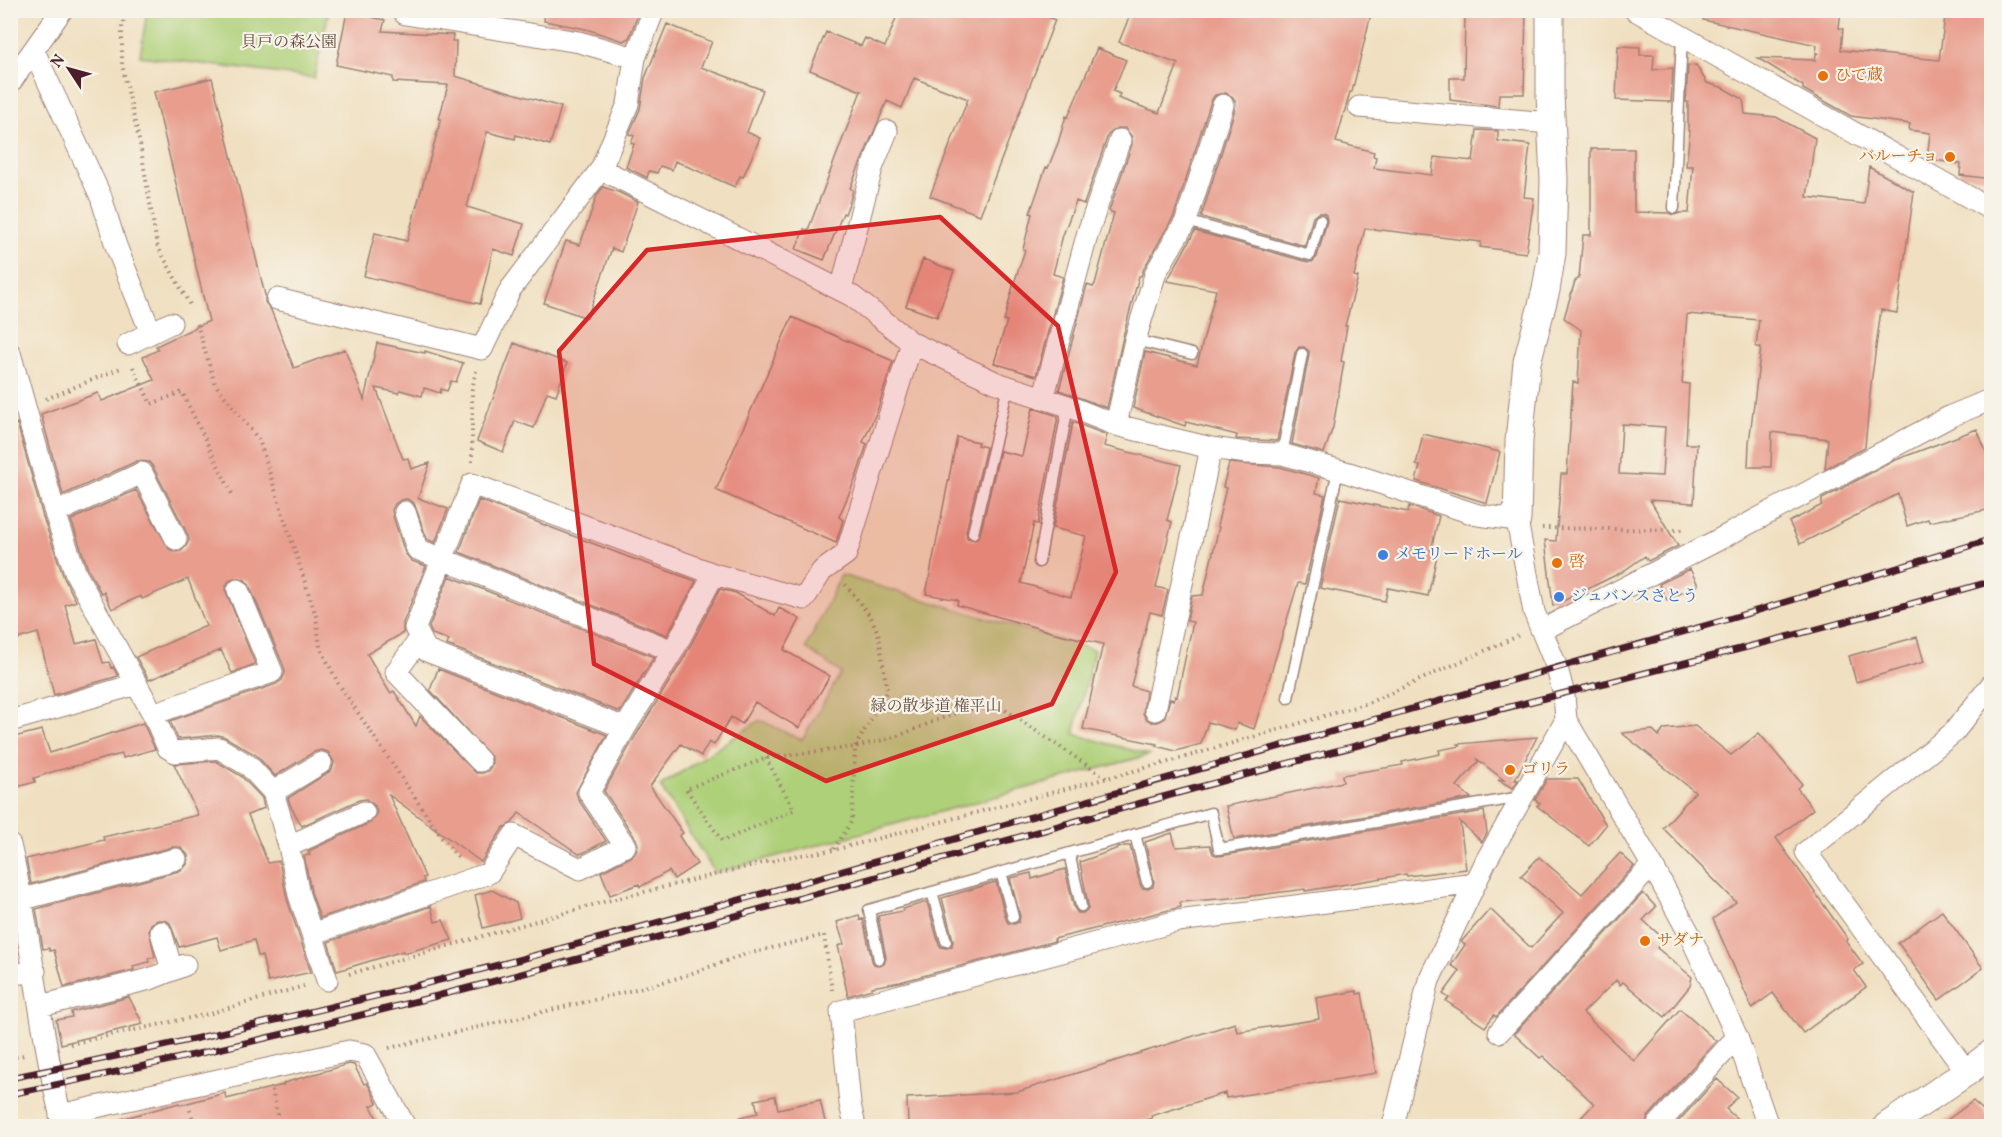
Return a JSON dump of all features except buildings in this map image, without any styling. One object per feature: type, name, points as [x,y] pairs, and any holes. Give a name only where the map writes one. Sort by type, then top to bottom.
[{"type":"street","points":[[62,10],[19,65],[101,197],[116,246],[151,333]]},
{"type":"street","points":[[405,10],[405,14],[579,42],[635,58]]},
{"type":"street","points":[[277,299],[482,349],[510,291],[601,169],[628,104],[635,58],[654,10]]},
{"type":"street","points":[[1550,10],[1554,179],[1552,253],[1546,290],[1527,362],[1518,441],[1517,524],[1534,612],[1557,668],[1564,695],[1566,720],[1690,935],[1737,1037],[1768,1126]]},
{"type":"street","points":[[1635,10],[1992,210]]},
{"type":"street","points":[[1116,424],[1135,340],[1156,272],[1186,221],[1223,105]]},
{"type":"street","points":[[1359,107],[1551,123]]},
{"type":"street","points":[[841,290],[872,168],[886,131]]},
{"type":"street","points":[[1043,399],[1088,232],[1120,140]]},
{"type":"street","points":[[601,169],[841,290],[912,343],[1008,387],[1116,424],[1211,448],[1247,453],[1282,454],[1478,515],[1517,524]]},
{"type":"street","points":[[128,344],[171,323]]},
{"type":"street","points":[[625,728],[427,651],[415,628],[472,484],[714,574],[804,599],[822,571],[846,554],[912,343]]},
{"type":"street","points":[[10,353],[55,513],[76,574],[153,714],[168,748],[175,752],[219,748],[249,766],[273,792],[289,846],[299,895],[327,980]]},
{"type":"street","points":[[1542,630],[1951,416],[1992,399]]},
{"type":"street","points":[[1155,710],[1211,448]]},
{"type":"street","points":[[55,513],[142,473],[176,539]]},
{"type":"street","points":[[405,512],[417,549],[674,651]]},
{"type":"street","points":[[312,934],[489,873],[514,835],[580,870],[625,846],[589,792],[625,728],[674,651],[714,574]]},
{"type":"street","points":[[153,714],[272,672],[238,590]]},
{"type":"street","points":[[420,639],[396,672],[480,761]]},
{"type":"street","points":[[10,721],[137,684]]},
{"type":"street","points":[[1967,1072],[1806,852],[1953,733],[1992,684]]},
{"type":"street","points":[[1394,1126],[1430,980],[1475,883],[1566,720]]},
{"type":"street","points":[[273,792],[321,763]]},
{"type":"street","points":[[289,846],[364,812]]},
{"type":"street","points":[[10,845],[23,899],[46,1049],[62,1121],[267,1069],[349,1051],[365,1054],[405,1126]]},
{"type":"street","points":[[23,899],[176,859]]},
{"type":"street","points":[[1499,1032],[1652,866]]},
{"type":"street","points":[[855,1126],[850,1104],[842,1011],[1178,921],[1475,883]]},
{"type":"street","points":[[40,1006],[150,979],[178,967],[161,932]]},
{"type":"street","points":[[10,975],[35,971]]},
{"type":"street","points":[[1657,1126],[1737,1037]]},
{"type":"street","points":[[1887,1126],[1992,1053]]},
{"type":"lane","points":[[1674,208],[1682,37]]},
{"type":"lane","points":[[1186,221],[1310,255],[1320,220]]},
{"type":"lane","points":[[1135,340],[1192,354]]},
{"type":"lane","points":[[1282,454],[1302,354]]},
{"type":"lane","points":[[973,533],[1008,387]]},
{"type":"lane","points":[[1039,562],[1068,406]]},
{"type":"lane","points":[[1288,698],[1338,470]]},
{"type":"lane","points":[[879,959],[869,910],[1211,813],[1219,849],[1521,797]]},
{"type":"lane","points":[[1136,834],[1147,882]]},
{"type":"lane","points":[[1069,853],[1081,906]]},
{"type":"lane","points":[[1002,872],[1013,916]]},
{"type":"lane","points":[[932,892],[946,942]]},
{"type":"path","points":[[129,10],[122,26],[122,65],[140,144],[157,244],[192,309]]},
{"type":"path","points":[[234,10],[241,10]]},
{"type":"path","points":[[195,320],[215,384],[259,440],[316,616],[320,647],[338,683],[442,838],[475,878]]},
{"type":"path","points":[[472,484],[471,389],[482,349]]},
{"type":"path","points":[[26,407],[132,364],[151,404],[182,392],[232,494]]},
{"type":"path","points":[[1517,524],[1700,530],[1716,540]]},
{"type":"path","points":[[834,850],[852,821],[855,747],[887,691],[879,636],[871,617],[845,584],[846,554]]},
{"type":"path","points":[[10,1058],[208,1014],[603,902],[787,857],[834,850],[1107,778],[1368,703],[1522,634],[1542,630]]},
{"type":"path","points":[[765,758],[794,810],[722,841],[686,789],[765,758],[855,747],[895,737],[963,710],[1001,707],[1107,778]]},
{"type":"path","points":[[365,1054],[602,998],[678,978],[743,955],[824,935],[833,999],[842,1011]]},
{"type":"path","points":[[267,1069],[280,1126]]},
{"type":"highlighted area","points":[[940,217],[1058,326],[1116,572],[1052,704],[826,781],[594,664],[559,351],[647,250]]},
{"type":"green space","name":"貝戸の森公園","points":[[147,10],[329,11],[314,78],[140,56]]},
{"type":"green space","name":"緑の散歩道 権平山","points":[[841,575],[1094,650],[1074,734],[1149,755],[715,873],[660,786],[760,720],[802,740],[841,673],[806,648]]},
{"type":"railway","points":[[10,1078],[265,1023],[392,992],[770,892],[1637,645],[1992,539]]},
{"type":"railway","points":[[10,1094],[159,1063],[454,992],[1286,764],[1791,636],[1992,581]]},
{"type":"place","name":"ひで蔵","points":[[1823,76]]},
{"type":"place","name":"バルーチョ","points":[[1950,157]]},
{"type":"place","name":"メモリードホール","points":[[1383,555]]},
{"type":"place","name":"啓","points":[[1557,563]]},
{"type":"place","name":"ジュバンスさとう","points":[[1559,597]]},
{"type":"place","name":"ゴリラ","points":[[1510,770]]},
{"type":"place","name":"サダナ","points":[[1645,941]]}]
